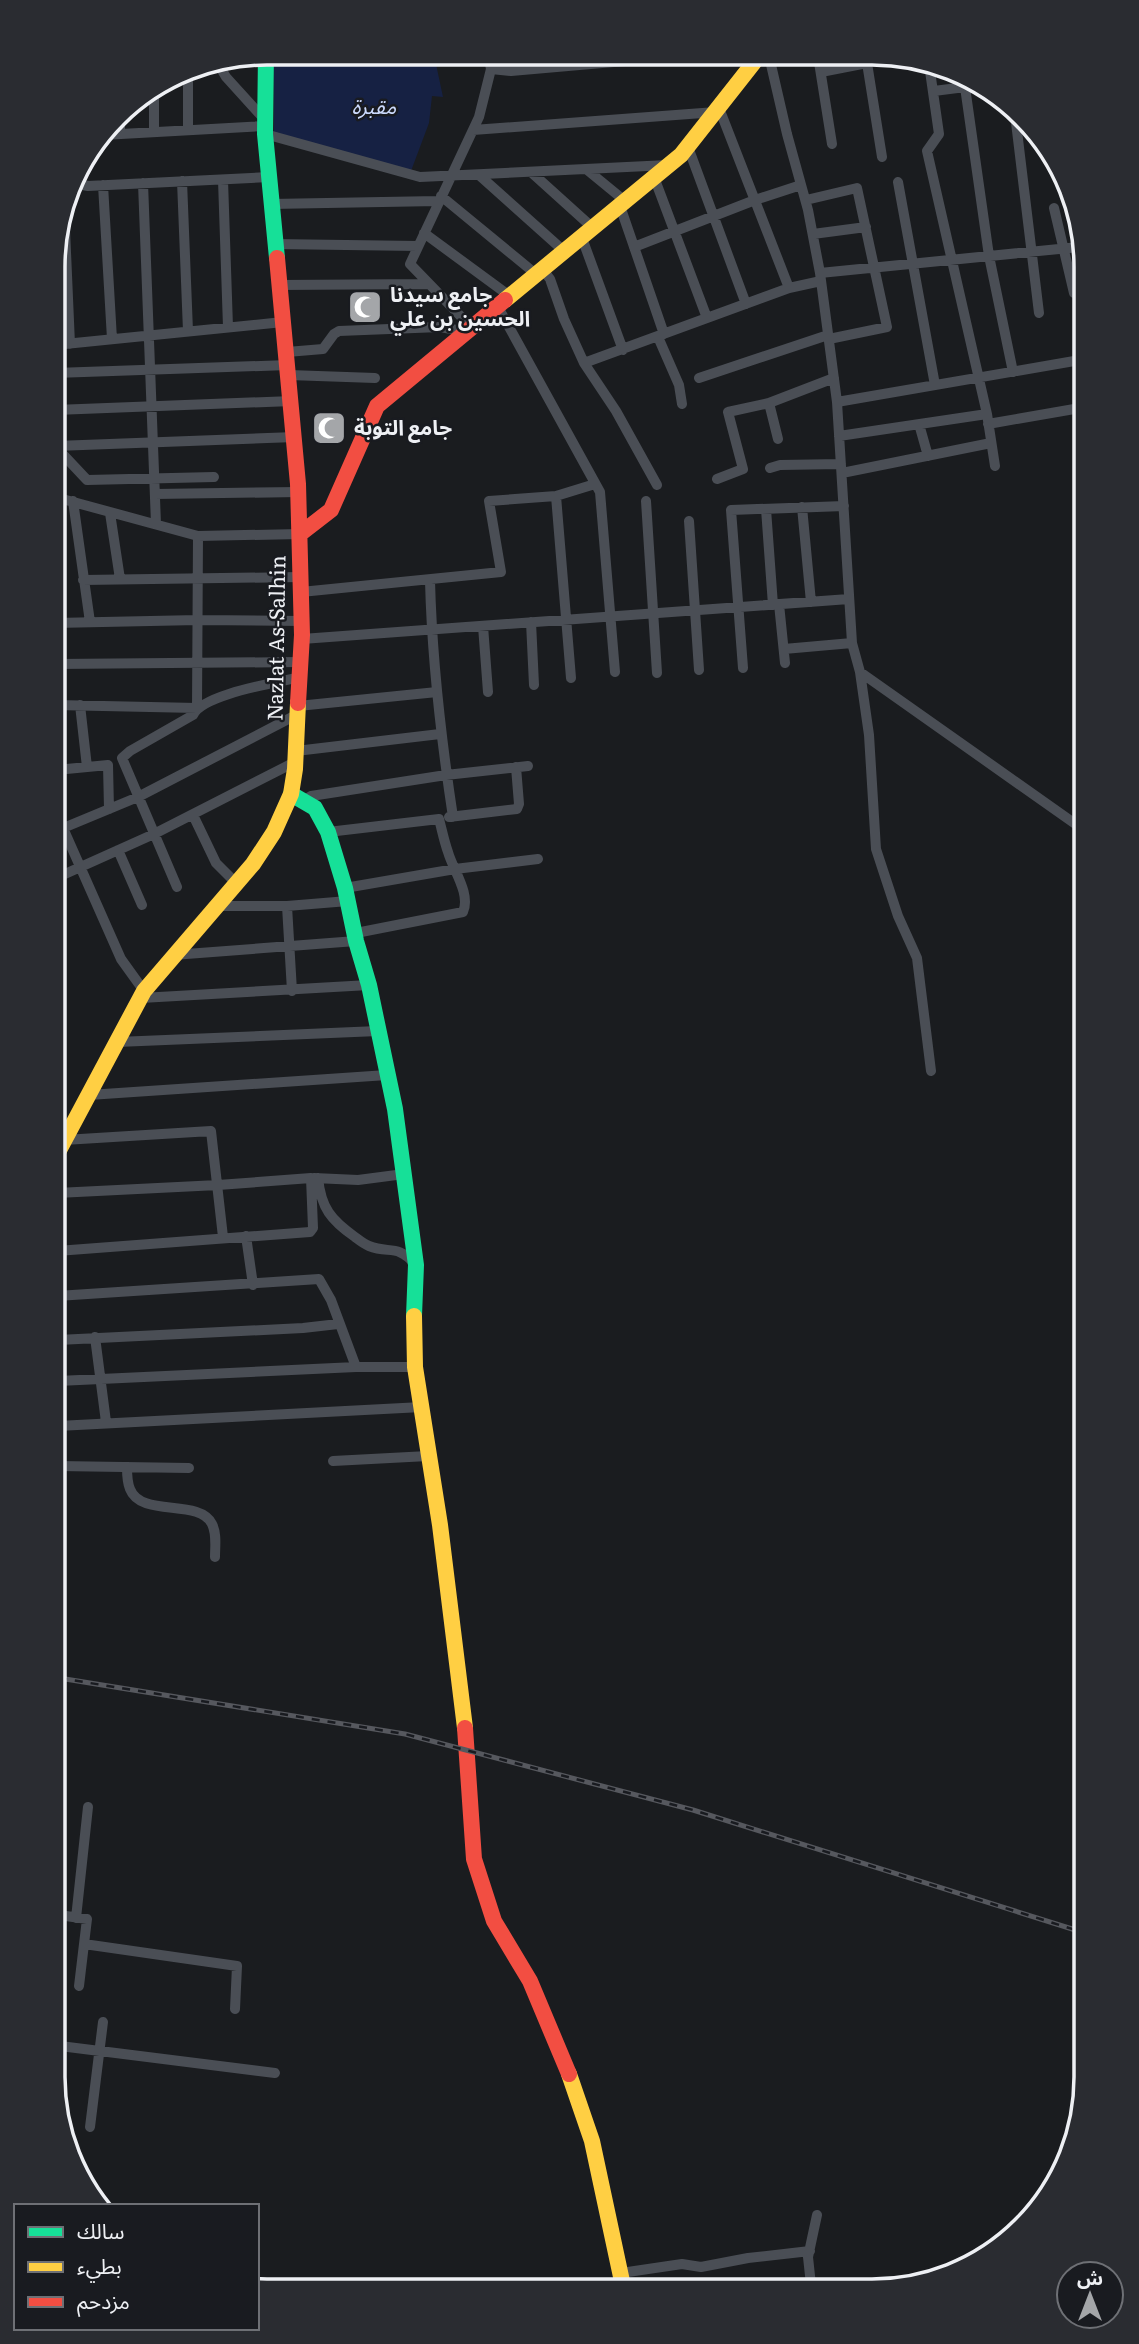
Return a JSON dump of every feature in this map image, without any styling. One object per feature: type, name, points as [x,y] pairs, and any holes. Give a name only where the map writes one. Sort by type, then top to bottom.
[{"type":"street","name":"Nazlat As-Salhin","points":[[65,1140],[142,995],[173,955],[253,864],[297,797],[296,757],[302,639],[299,492],[292,401],[274,244],[265,127],[266,65]]},
{"type":"street","points":[[470,330],[410,264],[479,117],[490,65]]},
{"type":"street","points":[[491,69],[511,71],[569,65]]},
{"type":"street","points":[[65,499],[198,536],[300,534],[331,510],[377,406],[688,147],[753,65]]},
{"type":"street","points":[[771,65],[813,234],[834,379],[852,643],[860,672],[869,735],[876,849],[898,916],[916,958],[931,1071]]},
{"type":"street","points":[[819,65],[832,144]]},
{"type":"street","points":[[821,72],[857,65]]},
{"type":"street","points":[[867,65],[882,157]]},
{"type":"street","points":[[222,70],[265,127]]},
{"type":"street","points":[[931,74],[939,134],[927,151],[995,466]]},
{"type":"street","points":[[188,81],[188,130]]},
{"type":"street","points":[[934,91],[965,87]]},
{"type":"street","points":[[969,90],[989,256],[1013,372]]},
{"type":"street","points":[[154,99],[154,132]]},
{"type":"street","points":[[472,130],[718,110]]},
{"type":"street","points":[[718,110],[789,288]]},
{"type":"street","points":[[1016,126],[1039,313]]},
{"type":"street","points":[[115,134],[265,127],[420,177],[668,165]]},
{"type":"street","points":[[120,129],[120,134]]},
{"type":"street","points":[[688,147],[746,304]]},
{"type":"street","points":[[586,169],[623,203],[661,336],[679,385],[682,404]]},
{"type":"street","points":[[531,172],[587,233],[623,350]]},
{"type":"street","points":[[479,175],[565,252]]},
{"type":"street","points":[[83,184],[269,177]]},
{"type":"street","points":[[654,177],[707,318]]},
{"type":"street","points":[[223,180],[229,327]]},
{"type":"street","points":[[183,181],[188,331]]},
{"type":"street","points":[[898,182],[935,386]]},
{"type":"street","points":[[143,183],[156,524]]},
{"type":"street","points":[[103,185],[112,339]]},
{"type":"street","points":[[634,247],[801,185]]},
{"type":"street","points":[[699,378],[828,337],[887,327],[857,188],[806,200]]},
{"type":"street","points":[[271,204],[440,199],[550,279],[584,363],[616,411],[657,485]]},
{"type":"street","points":[[1054,208],[1074,293]]},
{"type":"street","points":[[813,234],[866,227]]},
{"type":"street","points":[[424,233],[504,302],[600,492],[615,672]]},
{"type":"street","points":[[274,244],[418,246]]},
{"type":"street","points":[[584,363],[820,277],[875,267],[1073,247]]},
{"type":"street","points":[[66,248],[70,344]]},
{"type":"street","points":[[279,285],[429,284]]},
{"type":"street","points":[[65,344],[283,322]]},
{"type":"street","points":[[288,364],[323,349],[339,331],[440,327],[470,330]]},
{"type":"street","points":[[837,402],[1074,361]]},
{"type":"street","points":[[65,373],[288,364],[375,378]]},
{"type":"street","points":[[717,479],[743,469],[728,412],[769,403],[834,379]]},
{"type":"street","points":[[65,409],[292,401]]},
{"type":"street","points":[[769,403],[778,439]]},
{"type":"street","points":[[839,436],[919,424],[1074,409]]},
{"type":"street","points":[[919,424],[928,456]]},
{"type":"street","points":[[65,445],[295,437]]},
{"type":"street","points":[[770,468],[780,465],[841,468],[928,456],[990,443]]},
{"type":"street","points":[[65,457],[87,480],[214,477]]},
{"type":"street","points":[[83,580],[198,579],[301,584],[430,581],[501,572],[489,501],[556,496],[595,484]]},
{"type":"street","points":[[155,494],[299,492]]},
{"type":"street","points":[[556,496],[571,678]]},
{"type":"street","points":[[73,501],[90,622]]},
{"type":"street","points":[[646,501],[657,673]]},
{"type":"street","points":[[743,668],[731,510],[844,506]]},
{"type":"street","points":[[802,507],[811,602]]},
{"type":"street","points":[[766,509],[785,663]]},
{"type":"street","points":[[110,513],[120,579]]},
{"type":"street","points":[[689,522],[699,670]]},
{"type":"street","points":[[177,887],[122,758],[193,715],[197,708],[198,536]]},
{"type":"street","points":[[430,581],[431,630],[440,734],[453,817]]},
{"type":"street","points":[[302,639],[849,599]]},
{"type":"street","points":[[65,623],[302,621]]},
{"type":"street","points":[[531,622],[534,685]]},
{"type":"street","points":[[483,626],[488,692]]},
{"type":"street","points":[[784,649],[852,643]]},
{"type":"street","points":[[65,664],[300,669]]},
{"type":"street","points":[[65,705],[197,708],[232,692],[300,669]]},
{"type":"street","points":[[860,672],[1074,823]]},
{"type":"street","points":[[65,828],[138,797],[298,710],[437,692]]},
{"type":"street","points":[[80,705],[88,767]]},
{"type":"street","points":[[65,874],[193,815],[296,757],[440,734]]},
{"type":"street","points":[[65,769],[108,765],[109,808]]},
{"type":"street","points":[[297,797],[522,766],[517,809],[328,832]]},
{"type":"street","points":[[297,797],[315,808],[328,832],[347,894],[395,1109],[415,1265],[415,1367],[440,1525],[468,1751],[474,1859],[494,1922],[530,1981],[568,2070],[592,2141],[622,2279],[682,2264],[701,2267],[810,2251]]},
{"type":"street","points":[[193,815],[216,863],[237,884]]},
{"type":"street","points":[[173,955],[289,946],[356,937],[463,912],[466,905],[439,819]]},
{"type":"street","points":[[65,839],[81,867],[121,959],[142,995],[292,991],[369,985]]},
{"type":"street","points":[[118,850],[142,905]]},
{"type":"street","points":[[218,906],[287,906],[455,869],[538,859]]},
{"type":"street","points":[[287,906],[292,991]]},
{"type":"street","points":[[117,1042],[378,1031]]},
{"type":"street","points":[[89,1095],[387,1075]]},
{"type":"street","points":[[65,1147],[206,1130],[212,1134],[223,1237]]},
{"type":"street","points":[[65,1193],[315,1178],[358,1180],[404,1174]]},
{"type":"street","points":[[65,1250],[312,1231],[315,1178]]},
{"type":"street","points":[[315,1178],[325,1208],[337,1224],[368,1246],[398,1250],[406,1254],[415,1265]]},
{"type":"street","points":[[246,1236],[253,1285]]},
{"type":"street","points":[[65,1296],[319,1279],[331,1300],[356,1367]]},
{"type":"street","points":[[65,1339],[338,1324]]},
{"type":"street","points":[[95,1337],[106,1422]]},
{"type":"street","points":[[65,1381],[356,1367],[415,1367]]},
{"type":"street","points":[[65,1425],[422,1407]]},
{"type":"street","points":[[332,1461],[428,1456]]},
{"type":"street","points":[[65,1466],[189,1468]]},
{"type":"street","points":[[127,1467],[130,1489],[138,1500],[200,1513],[211,1520],[215,1531],[215,1556]]},
{"type":"street","points":[[76,1918],[88,1807]]},
{"type":"street","points":[[65,1916],[88,1921],[79,1986]]},
{"type":"street","points":[[84,1944],[235,1965],[238,1968],[235,2009]]},
{"type":"street","points":[[90,2127],[103,2022]]},
{"type":"street","points":[[65,2047],[275,2073]]},
{"type":"street","points":[[811,2279],[810,2251],[817,2215]]},
{"type":"green space","name":"مقبرة","points":[[274,65],[436,65],[443,97],[432,96],[429,123],[411,171],[274,133]]},
{"type":"railway","points":[[65,1679],[405,1734],[693,1810],[1074,1930]]},
{"type":"traffic: fast","points":[[266,65],[265,134],[277,258]]},
{"type":"traffic: fast","points":[[291,794],[315,808],[328,832],[369,985],[395,1109],[416,1265],[414,1316]]},
{"type":"traffic: slow","points":[[505,300],[681,155],[752,65]]},
{"type":"traffic: slow","points":[[65,1139],[144,991],[253,864],[274,832],[291,794],[298,703]]},
{"type":"traffic: slow","points":[[414,1316],[415,1367],[440,1525],[465,1728]]},
{"type":"traffic: slow","points":[[569,2074],[592,2141],[622,2279]]},
{"type":"traffic: jam","points":[[277,258],[298,484],[302,635],[298,703]]},
{"type":"traffic: jam","points":[[300,534],[331,510],[377,406],[505,300]]},
{"type":"traffic: jam","points":[[465,1728],[474,1859],[494,1921],[530,1981],[569,2074]]},
{"type":"place","name":"جامع سيدنا الحسين بن علي","points":[[365,307]]},
{"type":"place","name":"جامع التوبة","points":[[329,428]]}]
